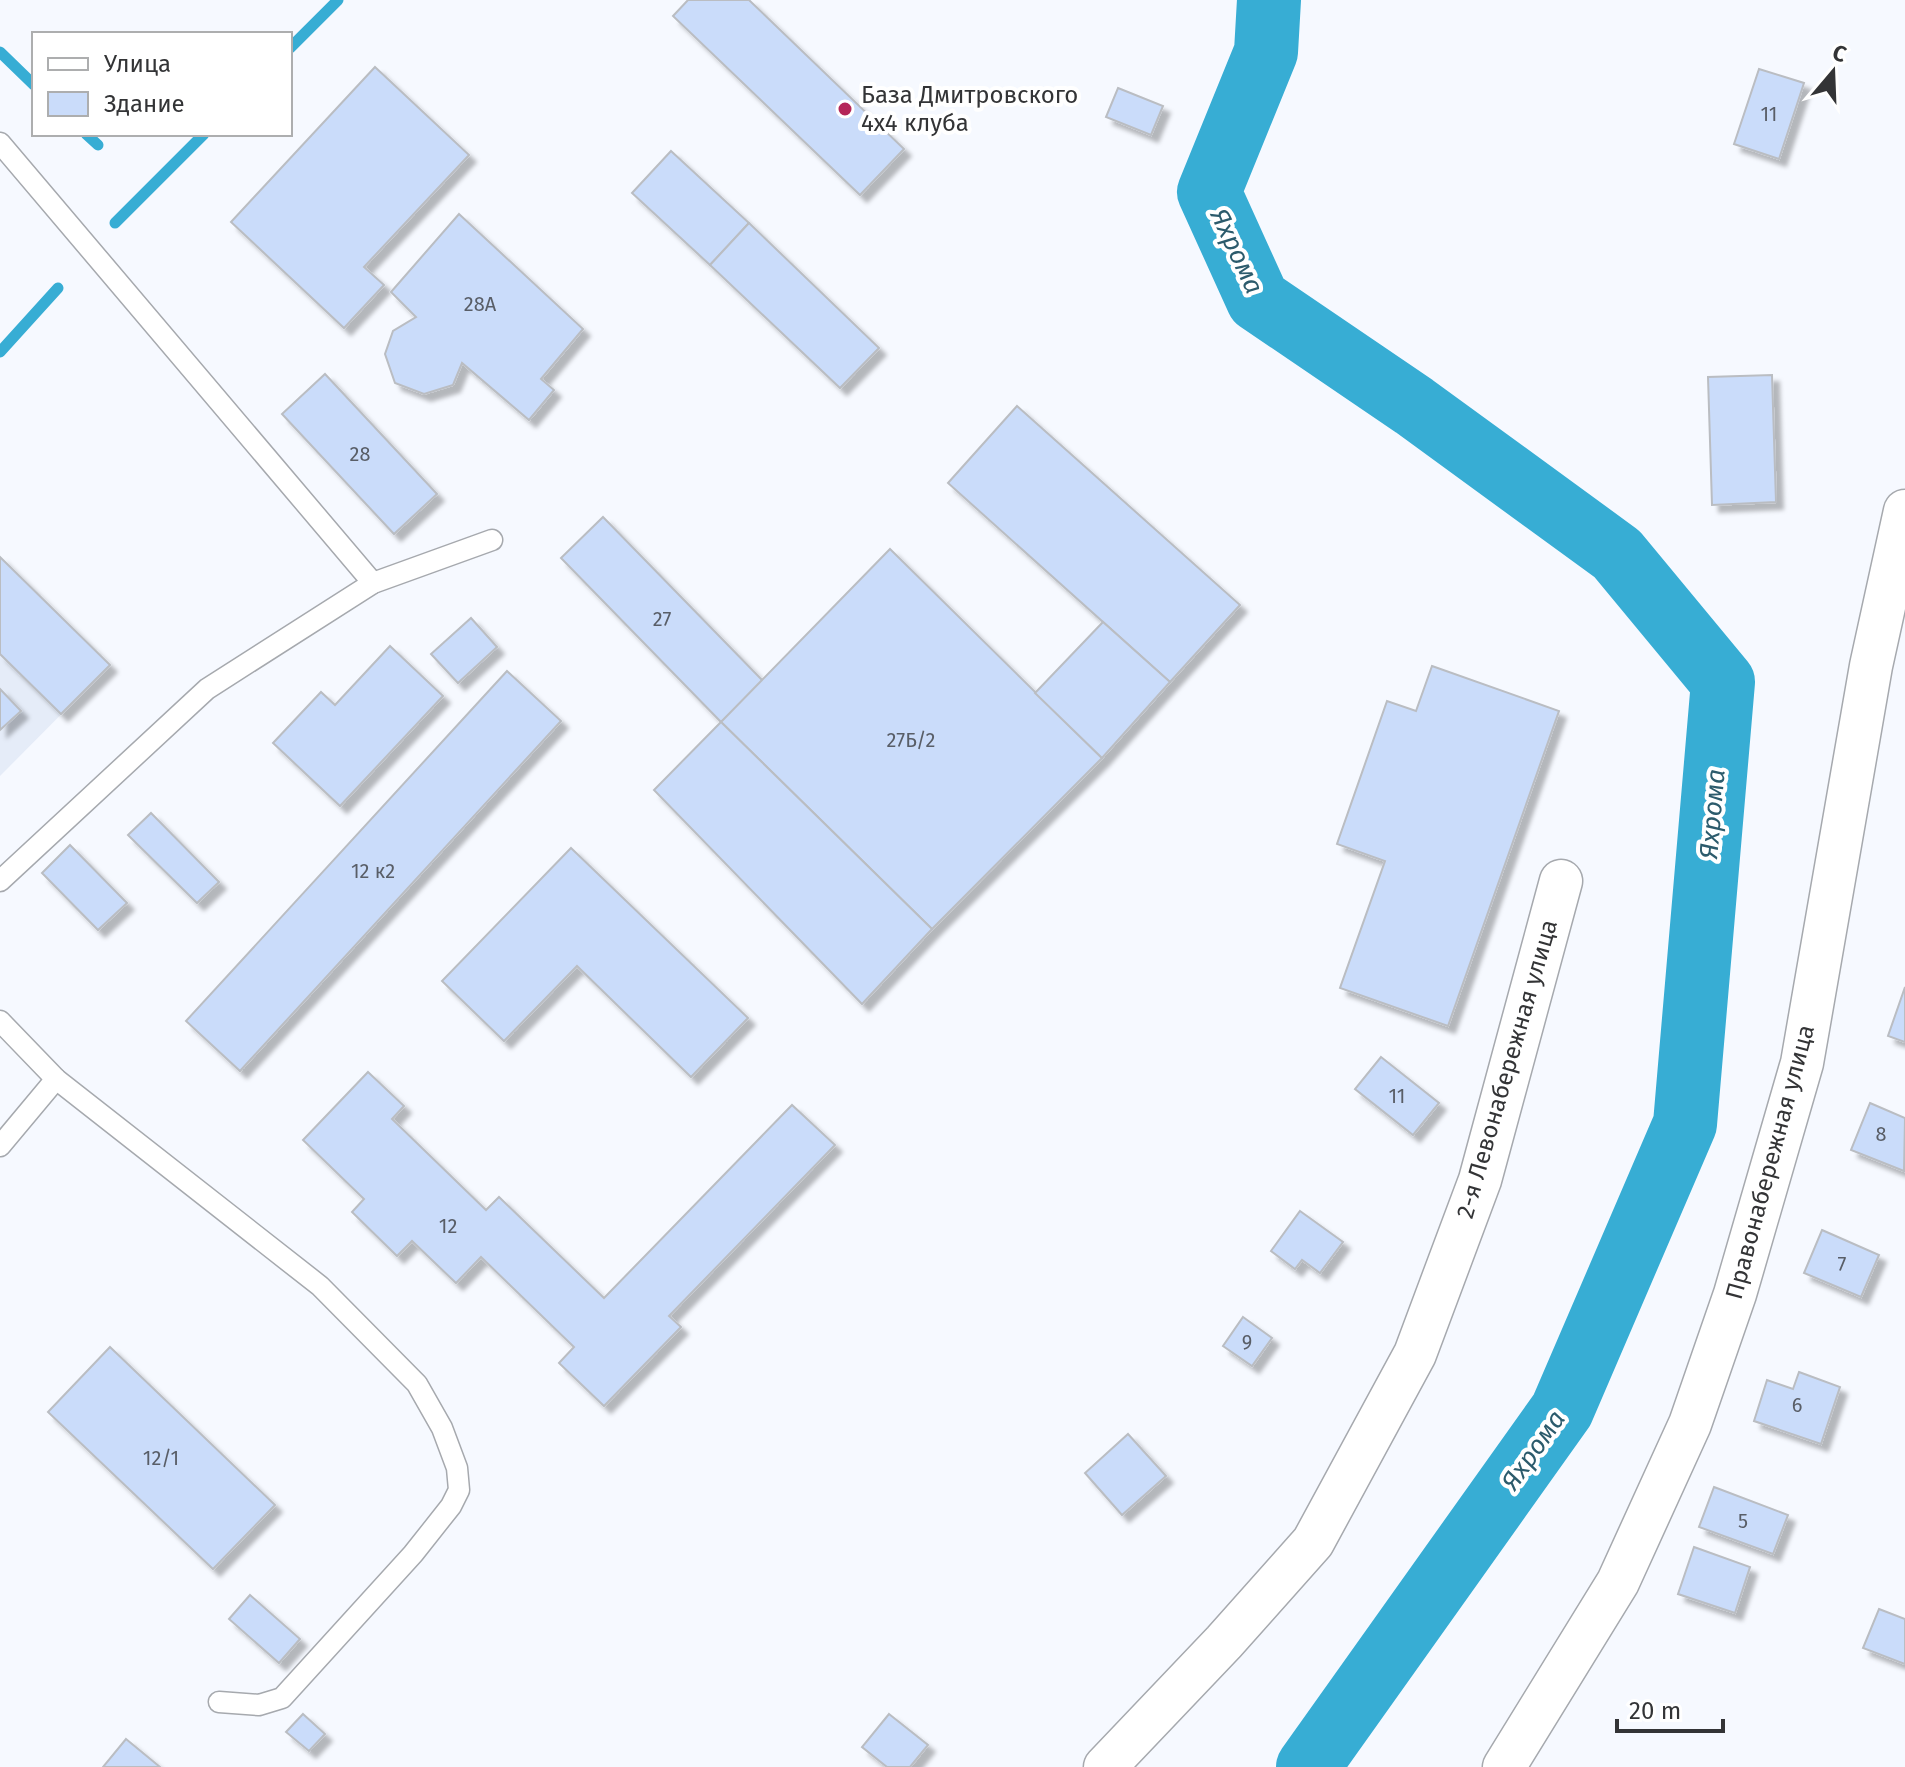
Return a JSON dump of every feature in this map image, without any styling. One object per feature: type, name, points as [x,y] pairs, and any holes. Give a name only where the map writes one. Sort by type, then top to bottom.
[{"type":"street","name":"Правонабережная улица","points":[[1504,1767],[1618,1582],[1690,1424],[1735,1294],[1802,1063],[1871,666],[1905,511]]},
{"type":"street","name":"2-я Левонабережная улица","points":[[1105,1767],[1224,1642],[1313,1542],[1415,1354],[1480,1180],[1561,881]]},
{"type":"lane","points":[[0,143],[373,583]]},
{"type":"lane","points":[[0,881],[207,689],[373,583],[492,540]]},
{"type":"lane","points":[[0,1021],[56,1079],[320,1286],[417,1384],[442,1428],[457,1468],[459,1490],[451,1506],[413,1554],[282,1698],[259,1705],[219,1702]]},
{"type":"lane","points":[[0,1146],[56,1079]]},
{"type":"shaded area","points":[[0,557],[110,665],[0,776]]},
{"type":"building","points":[[688,0],[749,0],[904,149],[860,195],[673,16]]},
{"type":"building","points":[[375,67],[469,155],[364,267],[384,285],[344,328],[231,222]]},
{"type":"building","points":[[1759,69],[1804,83],[1779,159],[1734,144]]},
{"type":"building","points":[[1118,88],[1163,106],[1151,135],[1106,117]]},
{"type":"building","points":[[671,151],[749,223],[710,265],[632,193]]},
{"type":"building","points":[[459,214],[583,329],[541,379],[554,390],[529,420],[462,363],[453,385],[424,394],[395,383],[385,354],[393,331],[416,317],[391,292]]},
{"type":"building","points":[[749,223],[879,348],[840,388],[710,265]]},
{"type":"building","points":[[325,374],[437,494],[394,534],[282,414]]},
{"type":"building","points":[[1772,375],[1776,502],[1712,505],[1708,377]]},
{"type":"building","points":[[1017,406],[1240,605],[1170,682],[948,483]]},
{"type":"building","points":[[603,517],[763,681],[721,722],[561,558]]},
{"type":"building","points":[[890,549],[1102,758],[932,929],[721,722]]},
{"type":"building","points":[[0,557],[110,665],[61,714],[0,654]]},
{"type":"building","points":[[471,618],[497,647],[458,683],[431,654]]},
{"type":"building","points":[[1103,622],[1170,682],[1102,758],[1035,693]]},
{"type":"building","points":[[390,646],[443,696],[340,806],[273,743],[321,692],[335,705]]},
{"type":"building","points":[[1432,666],[1559,711],[1448,1026],[1340,988],[1385,861],[1337,844],[1387,701],[1416,711]]},
{"type":"building","points":[[507,671],[561,721],[240,1071],[186,1021]]},
{"type":"building","points":[[0,689],[21,711],[0,730]]},
{"type":"building","points":[[721,722],[932,929],[862,1004],[654,790]]},
{"type":"building","points":[[151,813],[219,882],[197,903],[128,835]]},
{"type":"building","points":[[70,845],[127,903],[98,930],[42,873]]},
{"type":"building","points":[[571,848],[748,1018],[691,1077],[577,966],[504,1041],[442,981]]},
{"type":"building","points":[[1905,987],[1905,1042],[1888,1036]]},
{"type":"building","points":[[1381,1057],[1439,1103],[1413,1135],[1355,1089]]},
{"type":"building","points":[[368,1072],[404,1106],[392,1119],[486,1210],[499,1197],[604,1298],[792,1105],[835,1145],[669,1316],[681,1327],[604,1406],[559,1363],[574,1347],[481,1257],[456,1283],[412,1241],[397,1256],[352,1212],[364,1199],[303,1140]]},
{"type":"building","points":[[1870,1103],[1905,1118],[1904,1171],[1851,1150]]},
{"type":"building","points":[[1300,1211],[1343,1242],[1320,1273],[1302,1260],[1295,1269],[1271,1251]]},
{"type":"building","points":[[1822,1230],[1879,1255],[1861,1297],[1804,1273]]},
{"type":"building","points":[[1243,1317],[1272,1338],[1252,1366],[1223,1346]]},
{"type":"building","points":[[110,1347],[275,1505],[213,1569],[48,1412]]},
{"type":"building","points":[[1799,1372],[1840,1387],[1821,1444],[1754,1421],[1767,1380],[1793,1389]]},
{"type":"building","points":[[1128,1434],[1166,1476],[1122,1515],[1085,1473]]},
{"type":"building","points":[[1714,1487],[1788,1515],[1773,1554],[1699,1527]]},
{"type":"building","points":[[1694,1547],[1750,1567],[1735,1613],[1678,1594]]},
{"type":"building","points":[[250,1595],[300,1639],[279,1663],[229,1619]]},
{"type":"building","points":[[1879,1609],[1905,1619],[1905,1664],[1863,1648]]},
{"type":"building","points":[[303,1714],[325,1734],[309,1751],[286,1732]]},
{"type":"building","points":[[889,1714],[928,1745],[910,1767],[887,1767],[862,1747]]},
{"type":"building","points":[[126,1739],[160,1767],[103,1767]]},
{"type":"waterway","points":[[292,46],[338,0]]},
{"type":"waterway","name":"Яхрома","points":[[1269,0],[1266,52],[1209,192],[1258,300],[1414,406],[1617,554],[1723,682],[1685,1124],[1562,1410],[1308,1767]]},
{"type":"waterway","points":[[0,52],[32,83]]},
{"type":"waterway","points":[[88,136],[98,145]]},
{"type":"waterway","points":[[115,223],[202,136]]},
{"type":"waterway","points":[[0,352],[58,288]]},
{"type":"place","name":"База Дмитровского 4х4 клуба","points":[[845,109]]}]
